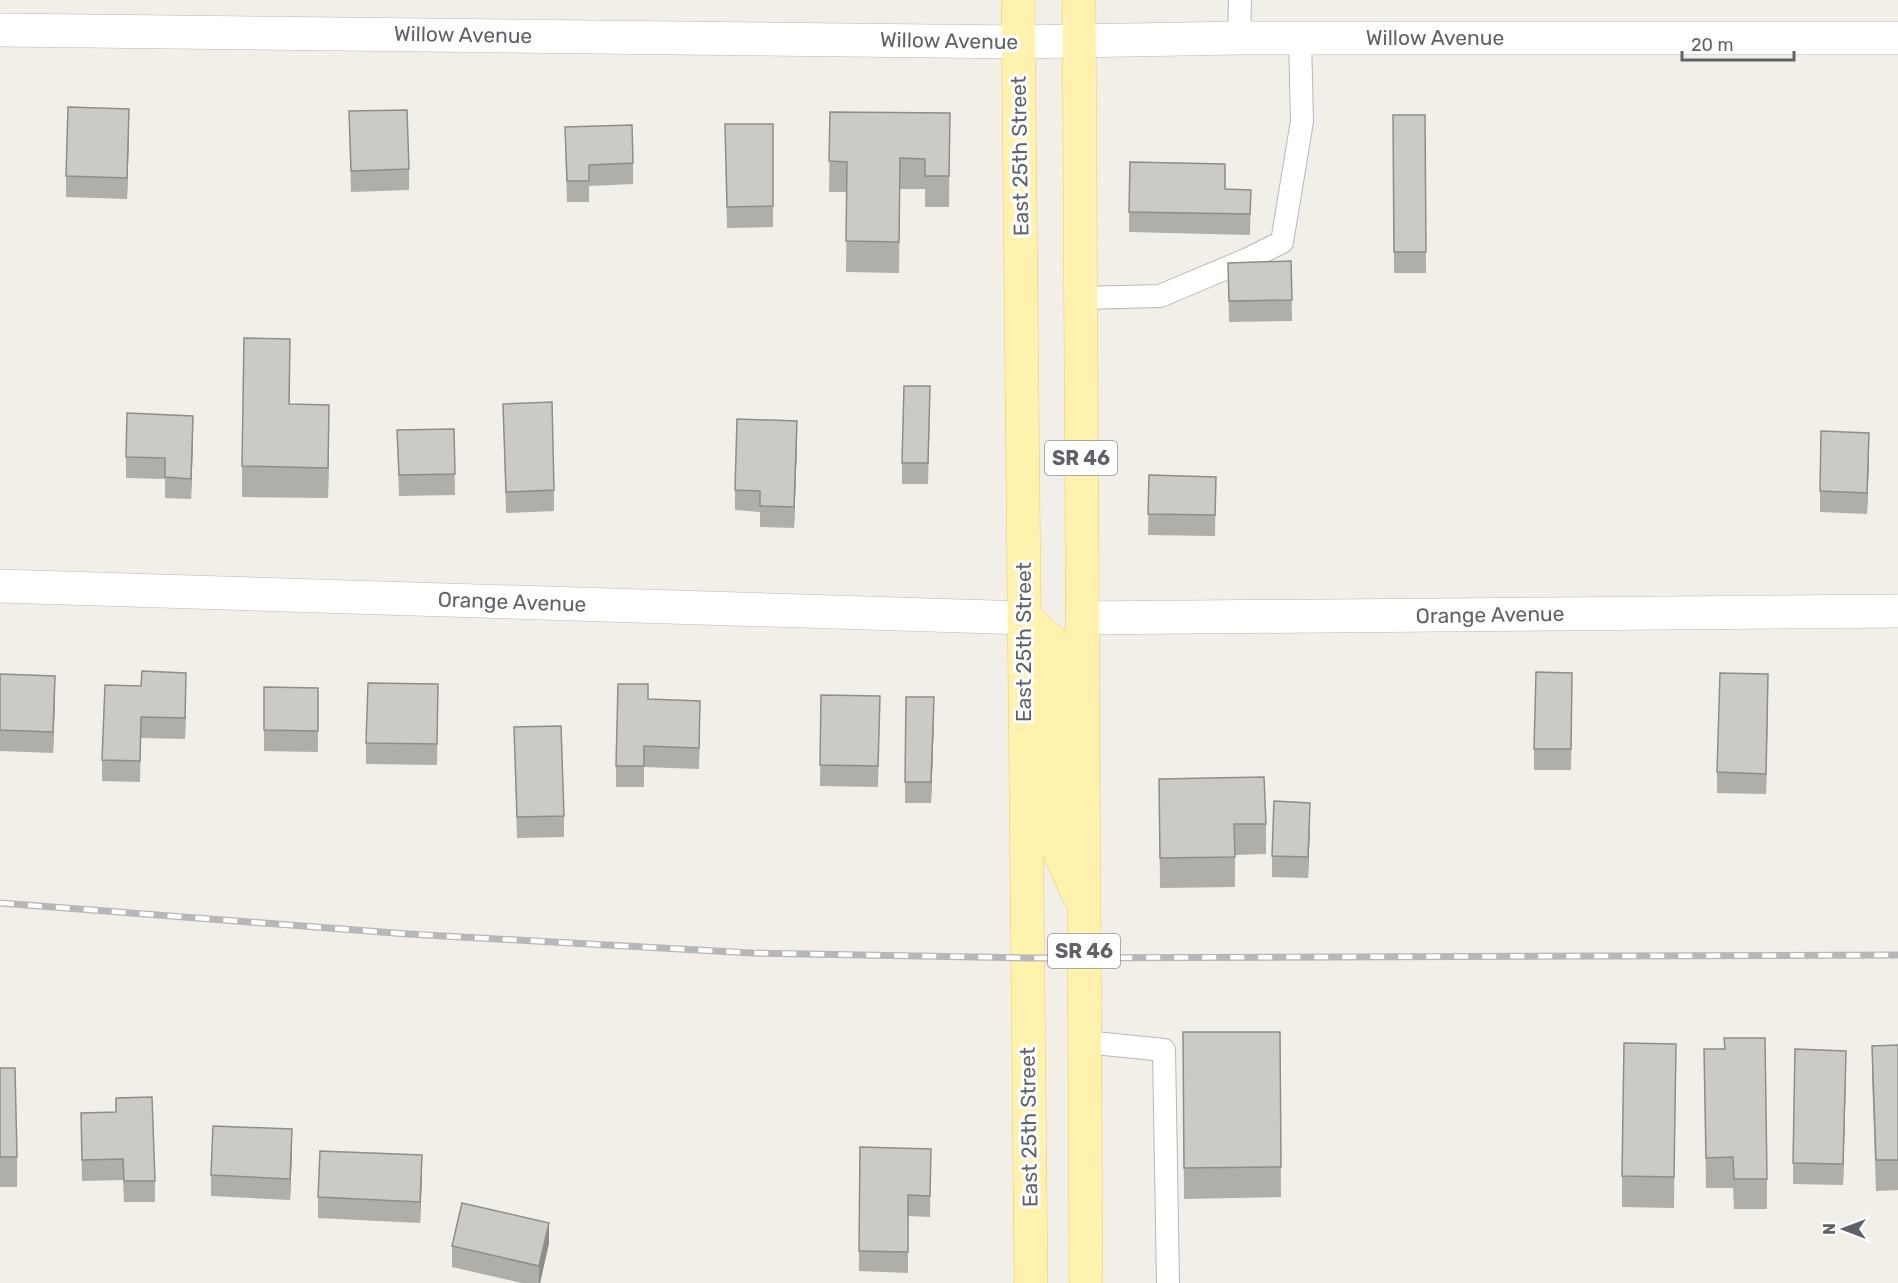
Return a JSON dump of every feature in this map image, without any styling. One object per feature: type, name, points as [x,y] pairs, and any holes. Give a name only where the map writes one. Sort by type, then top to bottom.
[{"type":"main road","name":"East 25th Street","points":[[1018,0],[1031,1283]]},
{"type":"main road","name":"SR 46","points":[[1079,0],[1086,1283]]},
{"type":"main road","points":[[1023,618],[1055,644],[1057,846],[1084,909]]},
{"type":"street","name":"Willow Avenue","points":[[0,30],[1018,42],[1239,38],[1898,38]]},
{"type":"street","name":"Orange Avenue","points":[[0,586],[1023,618]]},
{"type":"street","name":"Orange Avenue","points":[[1082,618],[1898,611]]},
{"type":"lane","points":[[1239,38],[1240,0]]},
{"type":"lane","points":[[1080,298],[1160,296],[1282,242],[1302,121],[1300,38]]},
{"type":"lane","points":[[1085,1042],[1173,1046],[1168,1283]]},
{"type":"building","points":[[68,107],[129,109],[127,178],[66,176]]},
{"type":"building","points":[[407,110],[409,169],[351,171],[349,111]]},
{"type":"building","points":[[830,112],[950,113],[949,176],[925,176],[925,159],[900,158],[899,242],[846,241],[847,162],[829,161]]},
{"type":"building","points":[[1393,115],[1425,115],[1426,252],[1394,252]]},
{"type":"building","points":[[725,124],[773,124],[773,206],[727,207]]},
{"type":"building","points":[[632,125],[633,163],[589,165],[589,181],[567,181],[565,127]]},
{"type":"building","points":[[1130,162],[1225,164],[1225,189],[1251,190],[1250,214],[1129,212]]},
{"type":"building","points":[[1291,261],[1292,300],[1229,301],[1228,263]]},
{"type":"building","points":[[244,338],[290,339],[289,404],[329,405],[328,468],[242,466]]},
{"type":"building","points":[[904,386],[930,386],[928,463],[902,463]]},
{"type":"building","points":[[552,402],[554,490],[506,492],[503,404]]},
{"type":"building","points":[[127,413],[193,416],[191,479],[165,477],[165,458],[126,457]]},
{"type":"building","points":[[737,419],[797,421],[794,507],[760,506],[760,491],[735,490]]},
{"type":"building","points":[[454,429],[455,474],[399,475],[397,430]]},
{"type":"building","points":[[1821,431],[1869,433],[1867,493],[1820,491]]},
{"type":"building","points":[[1149,475],[1216,477],[1215,515],[1148,514]]},
{"type":"building","points":[[142,671],[186,673],[185,718],[141,717],[140,761],[102,760],[105,685],[141,686]]},
{"type":"building","points":[[1536,672],[1572,673],[1571,749],[1534,749]]},
{"type":"building","points":[[1720,673],[1768,674],[1766,774],[1717,772]]},
{"type":"building","points":[[0,674],[55,676],[53,732],[0,730]]},
{"type":"building","points":[[368,683],[438,684],[437,744],[366,743]]},
{"type":"building","points":[[618,684],[648,684],[648,699],[700,701],[699,748],[644,746],[644,766],[616,766]]},
{"type":"building","points":[[264,687],[318,688],[318,731],[264,730]]},
{"type":"building","points":[[821,695],[880,696],[878,766],[820,765]]},
{"type":"building","points":[[906,697],[934,697],[931,782],[905,782]]},
{"type":"building","points":[[561,726],[564,816],[517,817],[514,727]]},
{"type":"building","points":[[1264,777],[1266,824],[1234,824],[1235,857],[1160,858],[1159,779]]},
{"type":"building","points":[[1274,801],[1310,803],[1308,857],[1272,856]]},
{"type":"building","points":[[1183,1032],[1280,1032],[1281,1167],[1184,1168]]},
{"type":"building","points":[[1724,1038],[1765,1038],[1767,1179],[1734,1179],[1733,1157],[1706,1158],[1704,1049],[1725,1049]]},
{"type":"building","points":[[1624,1043],[1676,1044],[1674,1177],[1622,1176]]},
{"type":"building","points":[[1898,1045],[1898,1160],[1876,1160],[1872,1046]]},
{"type":"building","points":[[1795,1049],[1846,1051],[1843,1164],[1793,1163]]},
{"type":"building","points":[[0,1068],[15,1068],[17,1157],[0,1157]]},
{"type":"building","points":[[152,1097],[155,1181],[124,1181],[123,1159],[82,1160],[81,1113],[116,1112],[116,1098]]},
{"type":"building","points":[[213,1126],[292,1129],[290,1179],[211,1175]]},
{"type":"building","points":[[860,1147],[931,1149],[930,1196],[908,1195],[908,1252],[859,1251]]},
{"type":"building","points":[[320,1151],[422,1155],[420,1202],[318,1197]]},
{"type":"building","points":[[462,1203],[549,1223],[539,1266],[452,1246]]},
{"type":"railway","points":[[0,903],[408,934],[752,953],[1027,958],[1898,955]]}]
